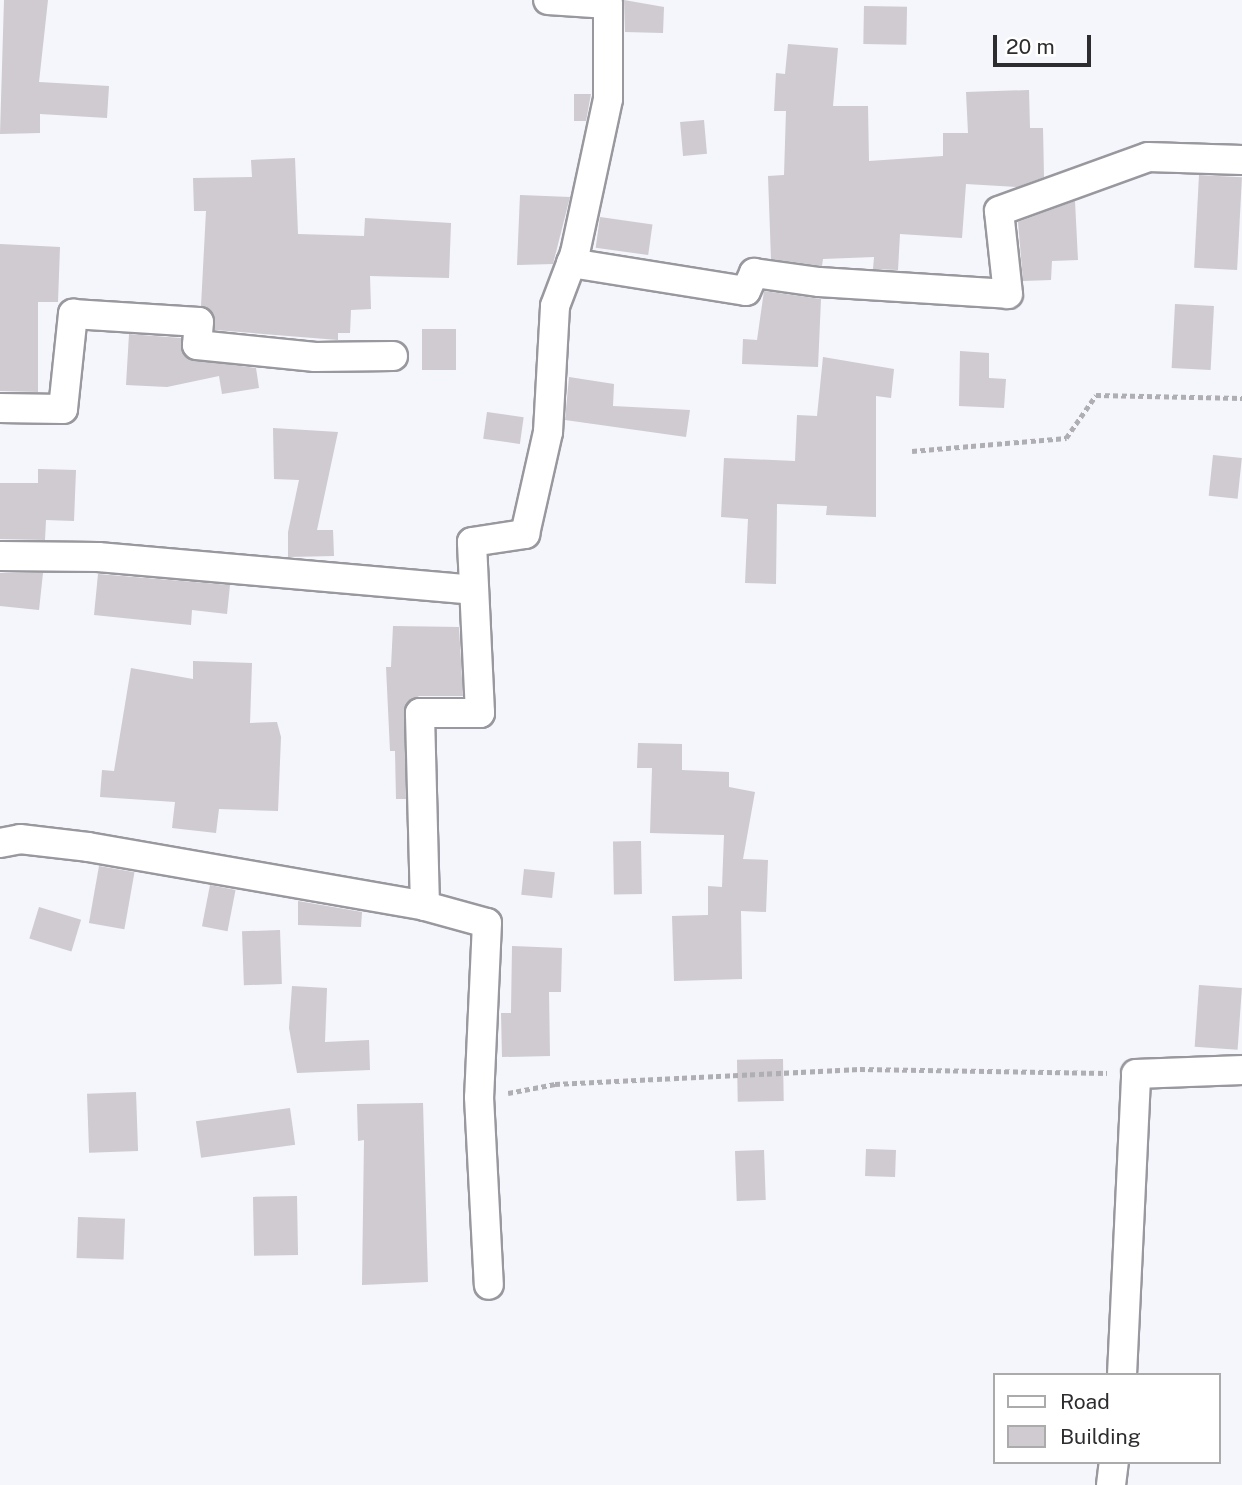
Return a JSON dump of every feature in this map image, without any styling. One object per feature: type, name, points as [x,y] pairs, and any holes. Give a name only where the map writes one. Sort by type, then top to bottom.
[{"type":"street","points":[[425,906],[420,713],[480,713],[472,542],[525,534],[548,432],[555,306],[571,263],[608,99],[608,4],[548,0]]},
{"type":"street","points":[[571,263],[746,290],[754,273],[819,282],[1008,294],[999,211],[1148,158],[1242,160]]},
{"type":"street","points":[[0,408],[63,409],[73,314],[199,322],[198,345],[315,357],[393,356]]},
{"type":"street","points":[[0,556],[98,557],[473,590]]},
{"type":"street","points":[[0,843],[20,839],[88,847],[425,906],[487,923],[479,1097],[489,1285]]},
{"type":"street","points":[[1122,1373],[1136,1074],[1242,1070]]},
{"type":"street","points":[[1111,1485],[1114,1464]]},
{"type":"path","points":[[912,451],[1066,438],[1096,395],[1242,398]]},
{"type":"path","points":[[479,1097],[555,1084],[860,1069],[1136,1074]]},
{"type":"building","points":[[4,0],[48,0],[39,82],[109,86],[107,118],[40,114],[40,133],[0,134]]},
{"type":"building","points":[[624,0],[664,7],[663,33],[625,32]]},
{"type":"building","points":[[864,6],[907,7],[906,45],[863,44]]},
{"type":"building","points":[[788,44],[838,48],[833,106],[868,106],[869,161],[943,156],[943,133],[968,133],[966,92],[1029,90],[1030,128],[1043,128],[1044,177],[1017,187],[966,184],[962,238],[900,234],[898,270],[873,269],[874,257],[823,259],[822,266],[771,259],[768,176],[784,175],[786,111],[774,111],[776,73],[785,74]]},
{"type":"building","points":[[574,94],[591,94],[586,121],[574,121]]},
{"type":"building","points":[[704,120],[707,154],[683,156],[680,122]]},
{"type":"building","points":[[295,158],[298,234],[364,236],[365,218],[451,223],[449,278],[370,276],[371,309],[351,310],[350,333],[338,333],[338,340],[215,330],[214,314],[201,306],[206,211],[194,211],[193,178],[252,177],[251,160]]},
{"type":"building","points":[[1199,175],[1242,177],[1237,270],[1194,268]]},
{"type":"building","points":[[520,195],[570,197],[553,264],[517,265]]},
{"type":"building","points":[[1075,201],[1078,260],[1052,261],[1051,280],[1023,281],[1018,222]]},
{"type":"building","points":[[600,217],[652,224],[648,255],[596,248]]},
{"type":"building","points":[[0,244],[60,247],[58,302],[38,302],[38,392],[0,391]]},
{"type":"building","points":[[764,291],[821,299],[818,367],[742,364],[743,339],[757,340]]},
{"type":"building","points":[[1175,304],[1214,306],[1211,370],[1172,368]]},
{"type":"building","points":[[422,329],[456,329],[456,370],[422,370]]},
{"type":"building","points":[[129,334],[181,338],[182,351],[188,359],[256,368],[259,388],[222,394],[219,376],[167,387],[126,385]]},
{"type":"building","points":[[960,351],[989,353],[989,378],[1006,379],[1004,408],[959,406]]},
{"type":"building","points":[[823,357],[894,369],[891,398],[876,396],[876,517],[826,515],[827,506],[777,504],[776,584],[745,583],[748,519],[721,517],[724,458],[795,461],[797,415],[817,416]]},
{"type":"building","points":[[569,377],[614,384],[613,406],[690,410],[686,437],[565,420]]},
{"type":"building","points":[[487,412],[524,417],[520,444],[483,439]]},
{"type":"building","points":[[273,428],[338,432],[317,530],[333,530],[334,556],[288,557],[288,532],[299,480],[274,479]]},
{"type":"building","points":[[1213,455],[1242,458],[1238,499],[1209,496]]},
{"type":"building","points":[[38,469],[76,470],[74,521],[46,520],[45,540],[0,539],[0,483],[38,483]]},
{"type":"building","points":[[0,573],[43,573],[39,610],[0,606]]},
{"type":"building","points":[[98,574],[230,585],[227,614],[192,610],[191,625],[94,615]]},
{"type":"building","points":[[393,626],[459,627],[463,696],[419,696],[405,706],[406,799],[396,799],[395,751],[390,751],[386,667],[391,667]]},
{"type":"building","points":[[193,661],[252,663],[250,723],[277,722],[281,737],[278,811],[219,809],[216,833],[172,828],[175,802],[100,797],[102,770],[114,771],[131,668],[193,679]]},
{"type":"building","points":[[638,743],[682,744],[682,770],[729,772],[729,787],[755,792],[743,859],[768,860],[766,912],[741,911],[742,979],[674,981],[672,916],[708,915],[708,886],[722,887],[724,835],[650,833],[652,768],[637,768]]},
{"type":"building","points":[[613,841],[641,841],[642,894],[614,894]]},
{"type":"building","points":[[99,866],[134,872],[124,929],[89,923]]},
{"type":"building","points":[[524,869],[555,872],[552,898],[521,895]]},
{"type":"building","points":[[210,885],[236,890],[228,931],[202,926]]},
{"type":"building","points":[[298,901],[362,912],[361,927],[298,925]]},
{"type":"building","points":[[39,907],[81,920],[71,951],[29,939]]},
{"type":"building","points":[[280,930],[282,984],[244,985],[242,931]]},
{"type":"building","points":[[512,946],[562,948],[561,992],[549,992],[550,1056],[502,1057],[501,1013],[511,1013]]},
{"type":"building","points":[[1199,985],[1242,988],[1238,1050],[1195,1047]]},
{"type":"building","points":[[292,986],[327,988],[325,1042],[369,1040],[370,1070],[297,1073],[289,1028]]},
{"type":"building","points":[[783,1059],[784,1101],[738,1102],[737,1060]]},
{"type":"building","points":[[136,1092],[138,1151],[89,1153],[87,1094]]},
{"type":"building","points":[[423,1103],[428,1282],[362,1285],[364,1140],[358,1141],[357,1104]]},
{"type":"building","points":[[290,1108],[295,1145],[201,1158],[196,1121]]},
{"type":"building","points":[[866,1149],[896,1150],[895,1177],[865,1176]]},
{"type":"building","points":[[764,1150],[766,1200],[737,1201],[735,1151]]},
{"type":"building","points":[[297,1196],[298,1255],[254,1256],[253,1197]]},
{"type":"building","points":[[78,1217],[125,1219],[124,1260],[77,1258]]}]
